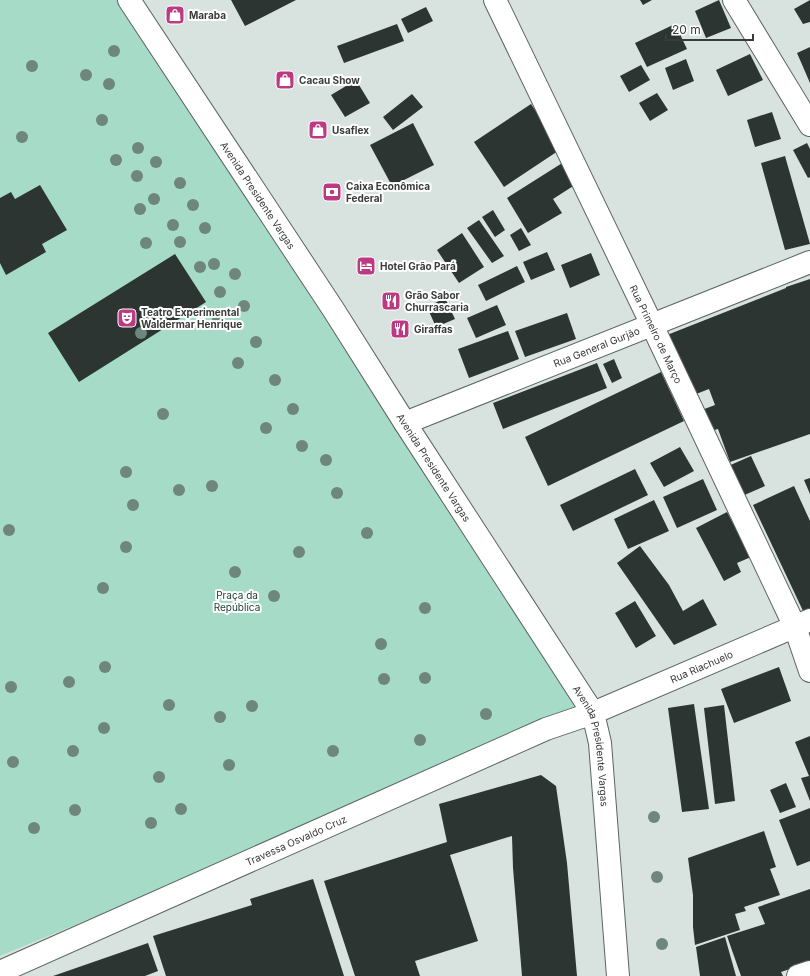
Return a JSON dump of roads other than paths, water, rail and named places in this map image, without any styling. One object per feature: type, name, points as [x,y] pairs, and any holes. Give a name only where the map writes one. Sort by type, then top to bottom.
[{"type":"main road","name":"Avenida Presidente Vargas","points":[[129,0],[333,309],[593,713],[600,743],[618,976]]},
{"type":"main road","name":"Rua Primeiro de Março","points":[[495,0],[652,325],[802,623],[810,670]]},
{"type":"main road","points":[[734,0],[810,125]]},
{"type":"main road","name":"Rua General Gurjão","points":[[405,423],[810,262]]},
{"type":"main road","name":"Rua Riachuelo","points":[[593,713],[802,623]]},
{"type":"main road","name":"Travessa Osvaldo Cruz","points":[[0,972],[546,729],[593,713]]},
{"type":"main road","points":[[798,976],[810,972]]},
{"type":"place","name":"Maraba","points":[[175,15]]},
{"type":"place","name":"Cacau Show","points":[[285,80]]},
{"type":"place","name":"Usaflex","points":[[318,130]]},
{"type":"place","name":"Caixa Econômica Federal","points":[[332,192]]},
{"type":"place","name":"Hotel Grão Pará","points":[[366,266]]},
{"type":"place","name":"Grão Sabor Churrascaria","points":[[391,301]]},
{"type":"place","name":"Teatro Experimental Waldermar Henrique","points":[[127,318]]},
{"type":"place","name":"Giraffas","points":[[400,329]]},
{"type":"park label","name":"Praça da República","points":[[237,600]]}]
